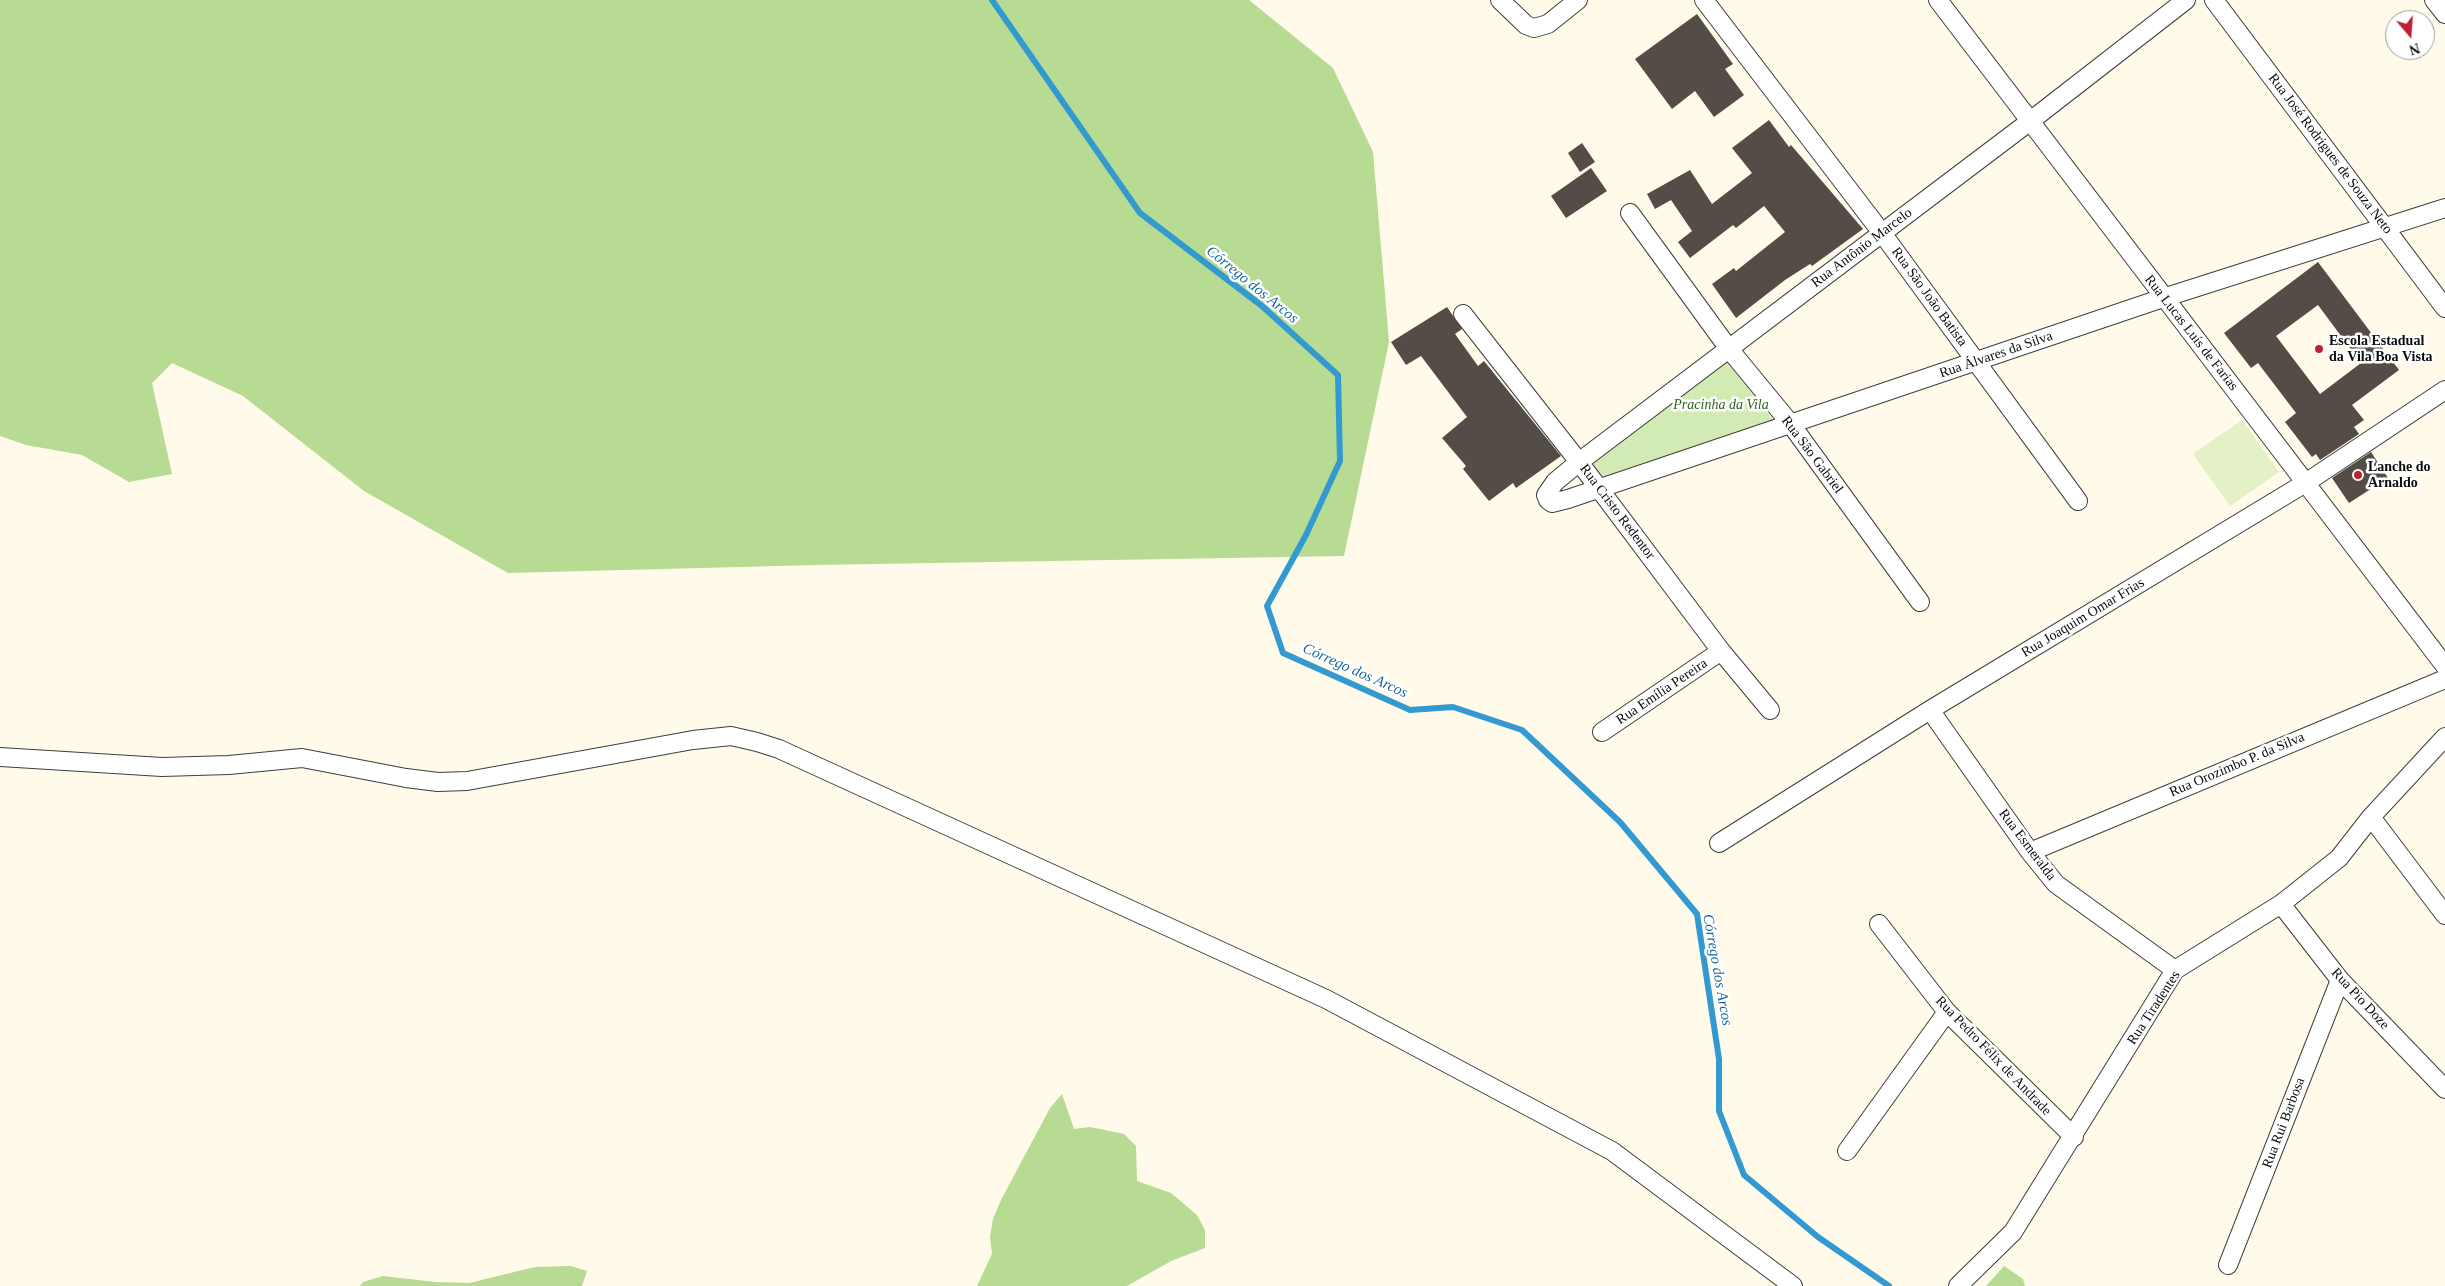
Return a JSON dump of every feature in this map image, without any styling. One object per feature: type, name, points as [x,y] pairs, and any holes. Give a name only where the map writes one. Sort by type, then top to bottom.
[{"type":"street","points":[[1500,0],[1526,26],[1534,28],[1548,24],[1578,0]]},
{"type":"street","name":"Rua São João Batista","points":[[1704,0],[1882,233],[2078,501]]},
{"type":"street","name":"Rua Lucas Luís de Farias","points":[[1938,0],[2163,298],[2307,482],[2445,666]]},
{"type":"street","name":"Rua Antônio Marcelo","points":[[1548,500],[1546,495],[1555,482],[1579,462],[2030,122],[2186,0]]},
{"type":"street","name":"Rua José Rodrigues de Souza Neto","points":[[2214,0],[2445,308]]},
{"type":"street","points":[[2434,0],[2445,14]]},
{"type":"street","name":"Rua Álvares da Silva","points":[[1548,500],[1556,502],[2163,298],[2445,208]]},
{"type":"street","name":"Rua São Gabriel","points":[[1630,214],[1729,349],[1790,423],[1920,602]]},
{"type":"street","name":"Rua Cristo Redentor","points":[[1463,314],[1599,488],[1721,651],[1770,710]]},
{"type":"street","name":"Rua Joaquim Omar Frias","points":[[1719,842],[1930,710],[2307,482],[2445,390]]},
{"type":"street","name":"Rua Emília Pereira","points":[[1602,732],[1721,651]]},
{"type":"street","name":"Rua Orozimbo P. da Silva","points":[[2030,852],[2445,679]]},
{"type":"street","name":"Rua Esmeralda","points":[[1930,710],[2030,852],[2056,884],[2175,970]]},
{"type":"street","points":[[0,757],[162,767],[229,765],[302,758],[406,778],[438,782],[467,782],[693,740],[731,736],[757,742],[780,749],[1326,999],[1612,1151],[1793,1286]]},
{"type":"street","name":"Rua Tiradentes","points":[[1958,1286],[2013,1232],[2074,1137],[2175,970],[2281,904],[2339,858],[2371,817],[2445,736]]},
{"type":"street","points":[[2371,817],[2445,915]]},
{"type":"street","name":"Rua Pio Doze","points":[[2281,904],[2340,980],[2445,1088]]},
{"type":"street","name":"Rua Pedro Félix de Andrade","points":[[1879,924],[1947,1012],[2074,1137]]},
{"type":"street","name":"Rua Rui Barbosa","points":[[2228,1265],[2340,980]]},
{"type":"street","points":[[1847,1151],[1947,1012]]},
{"type":"green space","points":[[0,0],[1249,0],[1333,68],[1373,152],[1389,342],[1344,556],[816,565],[508,573],[364,491],[243,396],[172,363],[152,383],[172,474],[129,482],[82,455],[26,445],[0,436]]},
{"type":"green space","name":"Pracinha da Vila","points":[[1729,360],[1773,420],[1601,480],[1591,462]]},
{"type":"green space","points":[[2242,420],[2279,472],[2230,506],[2193,454]]},
{"type":"green space","points":[[1062,1094],[1074,1129],[1090,1127],[1124,1134],[1136,1146],[1137,1181],[1171,1193],[1197,1215],[1205,1230],[1205,1248],[1171,1261],[1127,1286],[977,1286],[992,1254],[990,1237],[993,1219],[1001,1200],[1050,1108]]},
{"type":"green space","points":[[571,1266],[587,1271],[582,1286],[360,1286],[363,1282],[383,1276],[435,1282],[469,1283],[535,1267]]},
{"type":"green space","points":[[2004,1266],[2023,1279],[2025,1286],[1986,1286]]},
{"type":"building","points":[[1697,14],[1733,64],[1725,69],[1744,95],[1714,117],[1695,91],[1672,109],[1635,59]]},
{"type":"building","points":[[1769,120],[1789,147],[1791,145],[1863,229],[1812,266],[1810,264],[1785,280],[1736,318],[1712,284],[1734,268],[1736,271],[1785,232],[1764,206],[1736,228],[1733,225],[1690,258],[1678,242],[1692,231],[1671,200],[1655,209],[1647,194],[1690,170],[1712,204],[1752,173],[1732,148]]},
{"type":"building","points":[[1582,143],[1595,162],[1580,172],[1568,153]]},
{"type":"building","points":[[1591,168],[1607,191],[1566,218],[1551,196]]},
{"type":"building","points":[[2318,262],[2399,370],[2352,405],[2364,420],[2354,427],[2359,434],[2320,460],[2316,454],[2312,457],[2285,422],[2296,413],[2258,363],[2251,368],[2224,333]],"holes":[[[2318,305],[2361,363],[2320,394],[2276,336]]]},
{"type":"building","points":[[1447,307],[1462,329],[1455,334],[1478,366],[1484,361],[1561,456],[1516,488],[1513,483],[1489,501],[1463,469],[1466,466],[1442,438],[1467,417],[1421,356],[1406,365],[1391,342]]},
{"type":"building","name":"Lanche do Arnaldo","points":[[2371,452],[2388,478],[2349,503],[2332,478]]},
{"type":"waterway","name":"Córrego dos Arcos","points":[[992,0],[1140,213],[1262,306],[1338,375],[1340,461],[1306,535],[1267,606],[1283,653],[1410,710],[1453,707],[1522,730],[1620,822],[1697,914],[1719,1059],[1719,1111],[1744,1175],[1818,1237],[1889,1286]]},
{"type":"place","name":"Escola Estadual da Vila Boa Vista","points":[[2319,349]]},
{"type":"place","name":"Lanche do Arnaldo","points":[[2358,475]]}]
